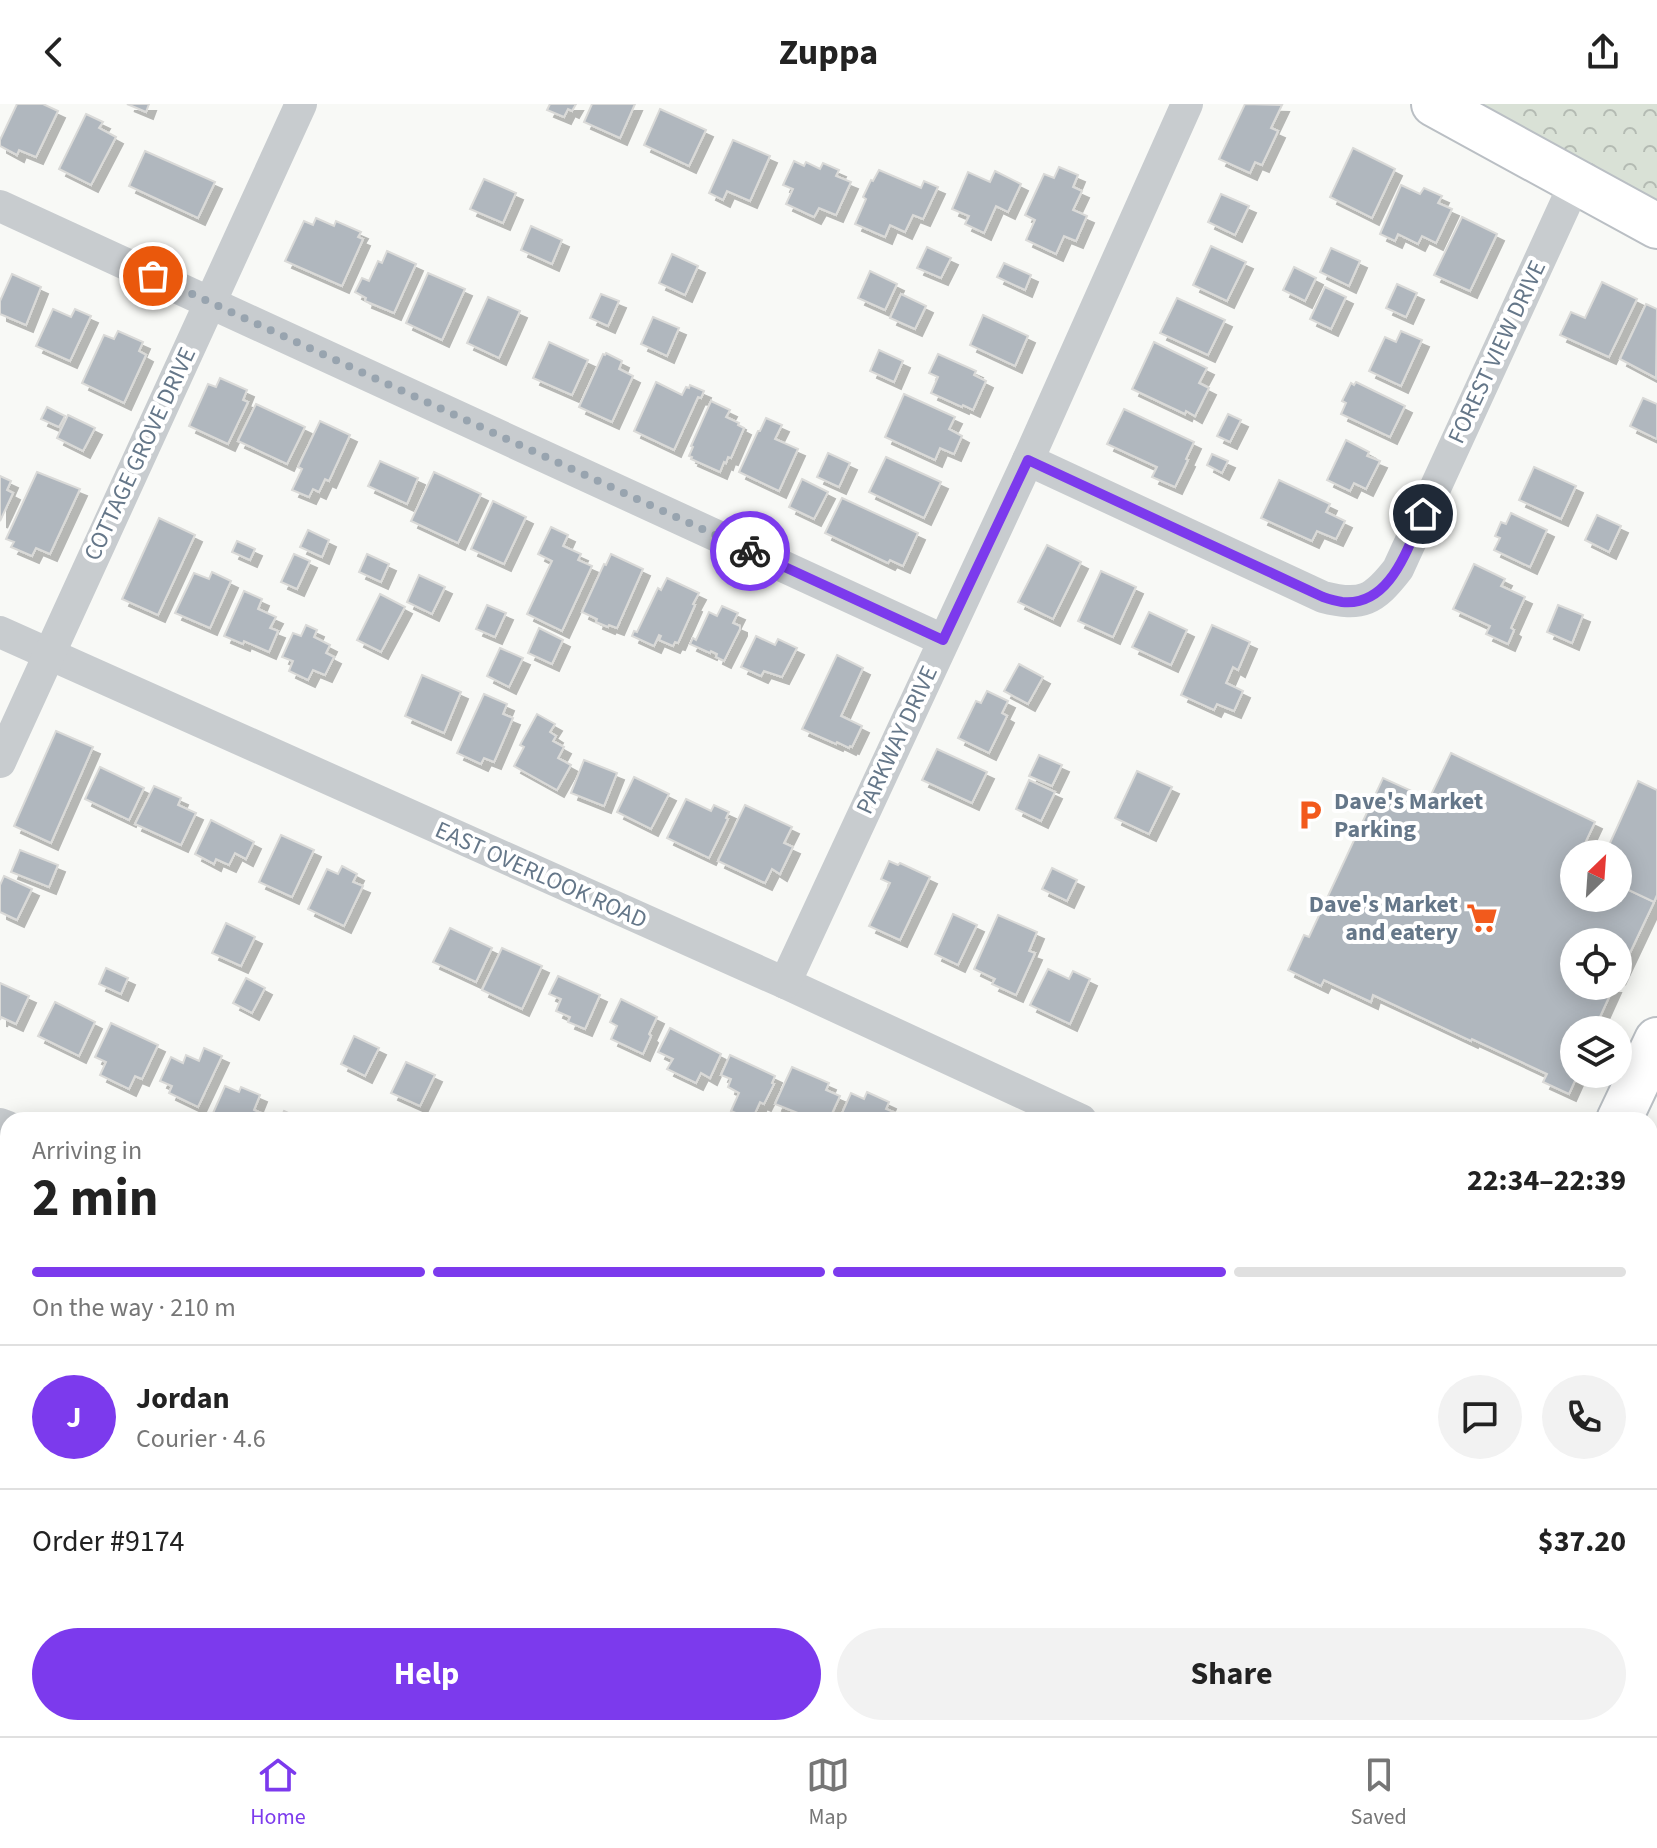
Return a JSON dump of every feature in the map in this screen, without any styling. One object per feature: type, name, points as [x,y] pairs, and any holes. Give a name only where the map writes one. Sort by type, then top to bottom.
[{"type":"street","name":"COTTAGE GROVE DRIVE","points":[[0,762],[301,104]]},
{"type":"street","name":"PARKWAY DRIVE","points":[[785,983],[1028,460],[1187,104]]},
{"type":"street","points":[[1434,104],[1657,226]]},
{"type":"street","name":"FOREST VIEW DRIVE","points":[[1028,460],[1323,597],[1344,602],[1365,600],[1383,587],[1398,569],[1576,181]]},
{"type":"street","points":[[0,206],[943,640]]},
{"type":"street","name":"EAST OVERLOOK ROAD","points":[[0,632],[785,983],[1064,1112]]},
{"type":"street","points":[[1623,1112],[1657,1040]]},
{"type":"green space","points":[[1458,104],[1657,104],[1657,208]]},
{"type":"building","points":[[17,104],[43,104],[58,111],[36,157],[19,150],[17,155],[0,146]]},
{"type":"building","points":[[127,104],[149,104],[146,112]]},
{"type":"building","points":[[550,104],[576,104],[572,111],[568,109],[564,117],[547,110]]},
{"type":"building","points":[[592,104],[635,104],[620,138],[584,122]]},
{"type":"building","points":[[1245,104],[1282,105],[1271,128],[1278,131],[1262,165],[1255,162],[1250,173],[1219,159]]},
{"type":"building","points":[[660,109],[706,130],[689,166],[644,145]]},
{"type":"building","points":[[86,114],[103,122],[99,128],[116,137],[91,185],[59,169]]},
{"type":"building","points":[[733,140],[770,156],[750,201],[727,191],[723,200],[709,193]]},
{"type":"building","points":[[1353,148],[1395,169],[1372,218],[1330,197]]},
{"type":"building","points":[[145,151],[215,182],[198,218],[129,186]]},
{"type":"building","points":[[794,161],[804,166],[806,162],[820,169],[823,163],[839,170],[836,176],[851,182],[836,215],[819,208],[814,217],[786,204],[793,189],[783,185]]},
{"type":"building","points":[[1059,167],[1078,175],[1073,187],[1082,191],[1073,210],[1087,216],[1076,241],[1064,236],[1056,254],[1026,240],[1035,220],[1025,215],[1044,174],[1054,178]]},
{"type":"building","points":[[879,170],[921,188],[924,181],[938,187],[923,219],[913,215],[905,232],[890,225],[885,237],[855,224],[866,199],[863,197]]},
{"type":"building","points":[[995,171],[1021,184],[1008,212],[996,206],[984,233],[965,224],[969,216],[952,209],[968,172],[990,182]]},
{"type":"building","points":[[484,179],[516,193],[503,223],[470,209]]},
{"type":"building","points":[[1401,185],[1420,194],[1424,188],[1442,196],[1438,203],[1452,209],[1436,243],[1422,236],[1418,244],[1398,234],[1395,241],[1380,234]]},
{"type":"building","points":[[1221,194],[1249,206],[1235,235],[1208,222]]},
{"type":"building","points":[[1462,217],[1497,234],[1470,291],[1434,275]]},
{"type":"building","points":[[316,218],[334,226],[336,221],[361,232],[358,237],[363,239],[342,286],[285,261],[304,221],[313,225]]},
{"type":"building","points":[[531,226],[562,240],[552,264],[521,250]]},
{"type":"building","points":[[1211,246],[1246,262],[1227,301],[1193,285]]},
{"type":"building","points":[[927,247],[951,258],[941,278],[917,268]]},
{"type":"building","points":[[1331,248],[1360,261],[1349,286],[1320,272]]},
{"type":"building","points":[[387,251],[416,264],[394,313],[365,301],[366,298],[355,292],[362,278],[369,281],[378,261],[382,263]]},
{"type":"building","points":[[672,254],[698,266],[685,295],[659,283]]},
{"type":"building","points":[[1004,263],[1031,275],[1025,290],[997,277]]},
{"type":"building","points":[[1294,267],[1316,278],[1305,301],[1283,290]]},
{"type":"building","points":[[870,271],[897,284],[885,310],[858,298]]},
{"type":"building","points":[[428,273],[465,289],[442,340],[406,323]]},
{"type":"building","points":[[12,274],[41,287],[26,325],[0,314],[0,301]]},
{"type":"building","points":[[1602,282],[1637,299],[1609,357],[1560,335],[1571,312],[1585,318]]},
{"type":"building","points":[[1397,284],[1417,293],[1406,317],[1386,308]]},
{"type":"building","points":[[1325,287],[1346,297],[1331,329],[1310,319]]},
{"type":"building","points":[[601,294],[619,301],[608,326],[590,318]]},
{"type":"building","points":[[901,294],[926,306],[915,329],[890,318]]},
{"type":"building","points":[[488,297],[520,311],[499,358],[467,343]]},
{"type":"building","points":[[1177,298],[1225,320],[1208,355],[1160,333]]},
{"type":"building","points":[[1646,304],[1657,309],[1656,378],[1620,359]]},
{"type":"building","points":[[53,309],[71,317],[75,309],[91,316],[70,361],[36,346]]},
{"type":"building","points":[[983,315],[1028,336],[1015,366],[970,345]]},
{"type":"building","points":[[653,317],[679,328],[667,356],[641,344]]},
{"type":"building","points":[[118,331],[143,342],[139,351],[146,355],[124,403],[82,383],[104,335],[114,339]]},
{"type":"building","points":[[1401,331],[1422,340],[1401,386],[1369,371],[1385,337],[1396,342]]},
{"type":"building","points":[[549,342],[588,360],[572,395],[533,378]]},
{"type":"building","points":[[1154,342],[1207,368],[1199,383],[1209,388],[1195,416],[1132,389]]},
{"type":"building","points":[[879,350],[903,361],[894,382],[870,371]]},
{"type":"building","points":[[606,353],[622,361],[619,369],[633,376],[612,422],[579,407]]},
{"type":"building","points":[[938,354],[976,371],[974,375],[986,381],[973,410],[931,393],[938,377],[929,373]]},
{"type":"building","points":[[220,378],[247,390],[243,400],[248,402],[228,444],[189,426],[208,384],[216,387]]},
{"type":"building","points":[[656,382],[682,395],[690,385],[704,391],[701,398],[698,397],[674,450],[634,431]]},
{"type":"building","points":[[1356,382],[1405,406],[1390,437],[1341,414],[1346,403],[1342,401],[1351,383],[1354,385]]},
{"type":"building","points":[[904,394],[955,417],[949,429],[962,436],[954,454],[940,448],[935,460],[885,437]]},
{"type":"building","points":[[1643,398],[1657,404],[1657,439],[1630,426]]},
{"type":"building","points":[[711,401],[730,410],[726,417],[744,428],[731,458],[724,462],[720,472],[689,456]]},
{"type":"building","points":[[256,404],[305,427],[287,464],[238,441]]},
{"type":"building","points":[[47,407],[65,416],[59,427],[41,419]]},
{"type":"building","points":[[1124,409],[1194,442],[1175,487],[1152,477],[1157,467],[1107,444]]},
{"type":"building","points":[[1228,414],[1241,420],[1230,442],[1217,436]]},
{"type":"building","points":[[68,415],[95,428],[83,451],[57,438]]},
{"type":"building","points":[[766,418],[782,425],[775,439],[798,449],[779,491],[739,472]]},
{"type":"building","points":[[320,421],[350,435],[329,481],[325,479],[319,492],[313,489],[309,497],[292,490],[302,469],[298,467]]},
{"type":"building","points":[[1346,440],[1369,452],[1367,456],[1380,461],[1366,489],[1354,483],[1350,491],[1327,480]]},
{"type":"building","points":[[828,453],[850,463],[839,487],[817,477]]},
{"type":"building","points":[[1212,454],[1228,461],[1222,473],[1207,465]]},
{"type":"building","points":[[886,457],[941,482],[924,518],[869,492]]},
{"type":"building","points":[[380,461],[418,478],[407,504],[368,486]]},
{"type":"building","points":[[1534,467],[1576,486],[1561,519],[1519,500]]},
{"type":"building","points":[[37,472],[80,489],[50,554],[36,548],[32,556],[11,547],[14,542],[6,539]]},
{"type":"building","points":[[434,472],[481,494],[458,543],[411,521]]},
{"type":"building","points":[[0,476],[11,481],[7,490],[13,493],[0,521]]},
{"type":"building","points":[[802,479],[828,492],[814,519],[789,507]]},
{"type":"building","points":[[1279,480],[1330,504],[1326,512],[1345,521],[1336,539],[1317,531],[1312,541],[1261,518]]},
{"type":"building","points":[[842,498],[918,533],[903,566],[890,560],[888,563],[825,533]]},
{"type":"building","points":[[493,501],[526,517],[504,564],[471,549]]},
{"type":"building","points":[[1511,513],[1547,530],[1530,567],[1494,550],[1500,538],[1495,536],[1501,522],[1506,524]]},
{"type":"building","points":[[1597,515],[1621,526],[1609,552],[1585,540]]},
{"type":"building","points":[[159,518],[195,535],[158,615],[122,599]]},
{"type":"building","points":[[551,527],[568,535],[563,546],[581,554],[578,560],[592,566],[562,631],[527,614],[552,561],[538,554]]},
{"type":"building","points":[[308,530],[329,540],[322,557],[300,547]]},
{"type":"building","points":[[237,541],[255,549],[250,560],[232,552]]},
{"type":"building","points":[[1047,545],[1081,562],[1053,619],[1018,602]]},
{"type":"building","points":[[294,554],[310,561],[297,589],[281,582]]},
{"type":"building","points":[[367,554],[389,564],[381,582],[359,572]]},
{"type":"building","points":[[611,554],[643,569],[617,628],[596,622],[597,619],[582,612]]},
{"type":"building","points":[[1474,564],[1505,579],[1501,586],[1525,597],[1511,628],[1514,630],[1508,644],[1486,634],[1490,626],[1453,609]]},
{"type":"building","points":[[1101,571],[1136,587],[1113,637],[1078,621]]},
{"type":"building","points":[[212,572],[231,581],[210,628],[175,613],[194,573],[209,579]]},
{"type":"building","points":[[419,575],[445,587],[432,614],[407,602]]},
{"type":"building","points":[[667,578],[699,593],[678,643],[675,642],[673,646],[659,640],[659,635],[654,646],[632,636],[634,631],[637,632],[658,588],[661,590]]},
{"type":"building","points":[[244,591],[262,599],[258,609],[276,617],[270,628],[278,631],[269,652],[224,636]]},
{"type":"building","points":[[380,594],[405,607],[381,652],[357,640]]},
{"type":"building","points":[[487,605],[506,613],[495,637],[476,629]]},
{"type":"building","points":[[1558,605],[1583,615],[1572,643],[1547,632]]},
{"type":"building","points":[[722,606],[738,613],[733,623],[740,626],[724,661],[711,651],[690,644],[693,638],[696,640],[709,612],[717,616]]},
{"type":"building","points":[[1149,612],[1187,630],[1171,665],[1132,647]]},
{"type":"building","points":[[306,625],[317,630],[314,637],[330,645],[326,653],[334,657],[325,675],[313,670],[308,680],[289,671],[293,661],[282,657],[293,633],[301,636]]},
{"type":"building","points":[[1212,625],[1250,642],[1238,670],[1233,667],[1226,683],[1243,691],[1234,711],[1217,704],[1214,710],[1181,695]]},
{"type":"building","points":[[539,628],[563,640],[552,664],[528,653]]},
{"type":"building","points":[[756,636],[775,645],[778,639],[797,648],[782,677],[764,671],[761,676],[741,667]]},
{"type":"building","points":[[500,648],[523,658],[509,687],[487,676]]},
{"type":"building","points":[[837,655],[863,668],[841,716],[862,726],[849,748],[802,729]]},
{"type":"building","points":[[1019,664],[1043,677],[1028,704],[1004,691]]},
{"type":"building","points":[[422,675],[461,692],[444,733],[405,716]]},
{"type":"building","points":[[987,691],[1008,701],[1002,713],[1007,716],[989,753],[958,738],[976,701],[981,703]]},
{"type":"building","points":[[484,694],[507,704],[503,714],[513,718],[494,762],[484,758],[481,764],[457,753]]},
{"type":"building","points":[[537,714],[555,724],[550,732],[556,736],[553,741],[564,747],[558,758],[571,765],[557,790],[514,766],[524,747],[520,745]]},
{"type":"building","points":[[56,731],[93,747],[51,843],[14,826]]},
{"type":"building","points":[[937,749],[987,772],[972,803],[922,780]]},
{"type":"building","name":"Dave's Market and eatery","points":[[1451,753],[1595,822],[1587,840],[1560,840],[1560,912],[1632,912],[1632,892],[1654,902],[1632,948],[1632,928],[1560,928],[1560,1000],[1608,1000],[1600,1016],[1560,1016],[1560,1088],[1572,1088],[1569,1094],[1543,1082],[1547,1074],[1373,995],[1371,1002],[1324,980],[1321,986],[1288,970],[1304,935],[1309,937],[1383,778],[1429,799]]},
{"type":"building","points":[[1039,755],[1062,765],[1052,786],[1029,776]]},
{"type":"building","points":[[584,760],[617,773],[604,806],[571,793]]},
{"type":"building","points":[[100,767],[144,788],[129,820],[85,799]]},
{"type":"building","points":[[1137,771],[1172,787],[1149,834],[1115,818]]},
{"type":"building","points":[[634,777],[669,794],[651,829],[617,812]]},
{"type":"building","points":[[1029,780],[1055,792],[1041,821],[1016,809]]},
{"type":"building","points":[[1638,781],[1657,790],[1657,895],[1654,902],[1632,892],[1632,840],[1611,840]]},
{"type":"building","points":[[154,786],[181,798],[178,805],[196,813],[181,845],[135,824]]},
{"type":"building","points":[[686,799],[711,811],[714,805],[729,812],[709,858],[667,838]]},
{"type":"building","points":[[745,805],[792,827],[784,843],[793,847],[780,874],[772,869],[765,883],[718,861]]},
{"type":"building","points":[[211,820],[254,842],[246,859],[235,853],[229,865],[216,859],[214,864],[195,854]]},
{"type":"building","points":[[281,835],[314,850],[292,897],[259,882]]},
{"type":"building","points":[[20,850],[58,865],[49,887],[11,872]]},
{"type":"building","points":[[889,861],[930,877],[900,940],[869,926],[890,883],[881,879]]},
{"type":"building","points":[[342,866],[357,874],[353,882],[363,886],[344,926],[308,909],[327,869],[338,874]]},
{"type":"building","points":[[1052,868],[1077,880],[1067,901],[1042,889]]},
{"type":"building","points":[[4,876],[32,889],[17,920],[0,912],[0,885]]},
{"type":"building","points":[[953,914],[977,925],[958,965],[935,954]]},
{"type":"building","points":[[998,915],[1037,932],[1029,951],[1035,953],[1016,995],[992,984],[995,979],[974,969]]},
{"type":"building","points":[[226,923],[255,937],[241,966],[212,953]]},
{"type":"building","points":[[450,928],[492,948],[476,982],[433,962]]},
{"type":"building","points":[[502,948],[542,966],[522,1009],[482,990]]},
{"type":"building","points":[[106,968],[128,978],[121,994],[99,984]]},
{"type":"building","points":[[1048,969],[1069,979],[1073,971],[1090,979],[1070,1024],[1030,1005]]},
{"type":"building","points":[[558,976],[600,995],[585,1029],[568,1022],[570,1017],[556,1011],[561,999],[549,994]]},
{"type":"building","points":[[246,978],[265,988],[252,1013],[233,1003]]},
{"type":"building","points":[[0,983],[29,996],[16,1024],[1,1017],[0,1020]]},
{"type":"building","points":[[621,999],[657,1017],[643,1054],[611,1039],[617,1026],[610,1022]]},
{"type":"building","points":[[55,1002],[95,1022],[79,1056],[38,1036]]},
{"type":"building","points":[[111,1023],[158,1045],[142,1079],[135,1076],[129,1089],[100,1075],[106,1062],[95,1057]]},
{"type":"building","points":[[670,1028],[721,1054],[710,1078],[701,1073],[696,1083],[667,1069],[673,1059],[658,1052]]},
{"type":"building","points":[[354,1036],[379,1048],[365,1076],[341,1064]]},
{"type":"building","points":[[204,1048],[222,1056],[198,1107],[169,1093],[172,1086],[160,1081],[171,1057],[183,1063],[186,1055],[199,1061]]},
{"type":"building","points":[[730,1055],[775,1076],[764,1104],[760,1102],[756,1112],[733,1112],[731,1111],[739,1093],[728,1087],[731,1079],[721,1075]]},
{"type":"building","points":[[406,1062],[435,1075],[420,1106],[391,1093]]},
{"type":"building","points":[[792,1067],[829,1083],[826,1090],[840,1096],[833,1112],[795,1112],[775,1104]]},
{"type":"building","points":[[225,1086],[239,1092],[241,1087],[260,1095],[254,1110],[259,1112],[214,1112]]},
{"type":"building","points":[[867,1092],[889,1102],[886,1109],[894,1112],[843,1112],[851,1093],[864,1099]]},
{"type":"way so far","points":[[153,276],[750,551]]},
{"type":"place","name":"Dave's Market Parking","points":[[1310,815]]},
{"type":"place","name":"Dave's Market and eatery","points":[[1482,918]]},
{"type":"route","points":[[750,551],[943,640],[1028,460],[1323,597],[1344,602],[1365,600],[1383,587],[1398,569],[1423,514]]}]
